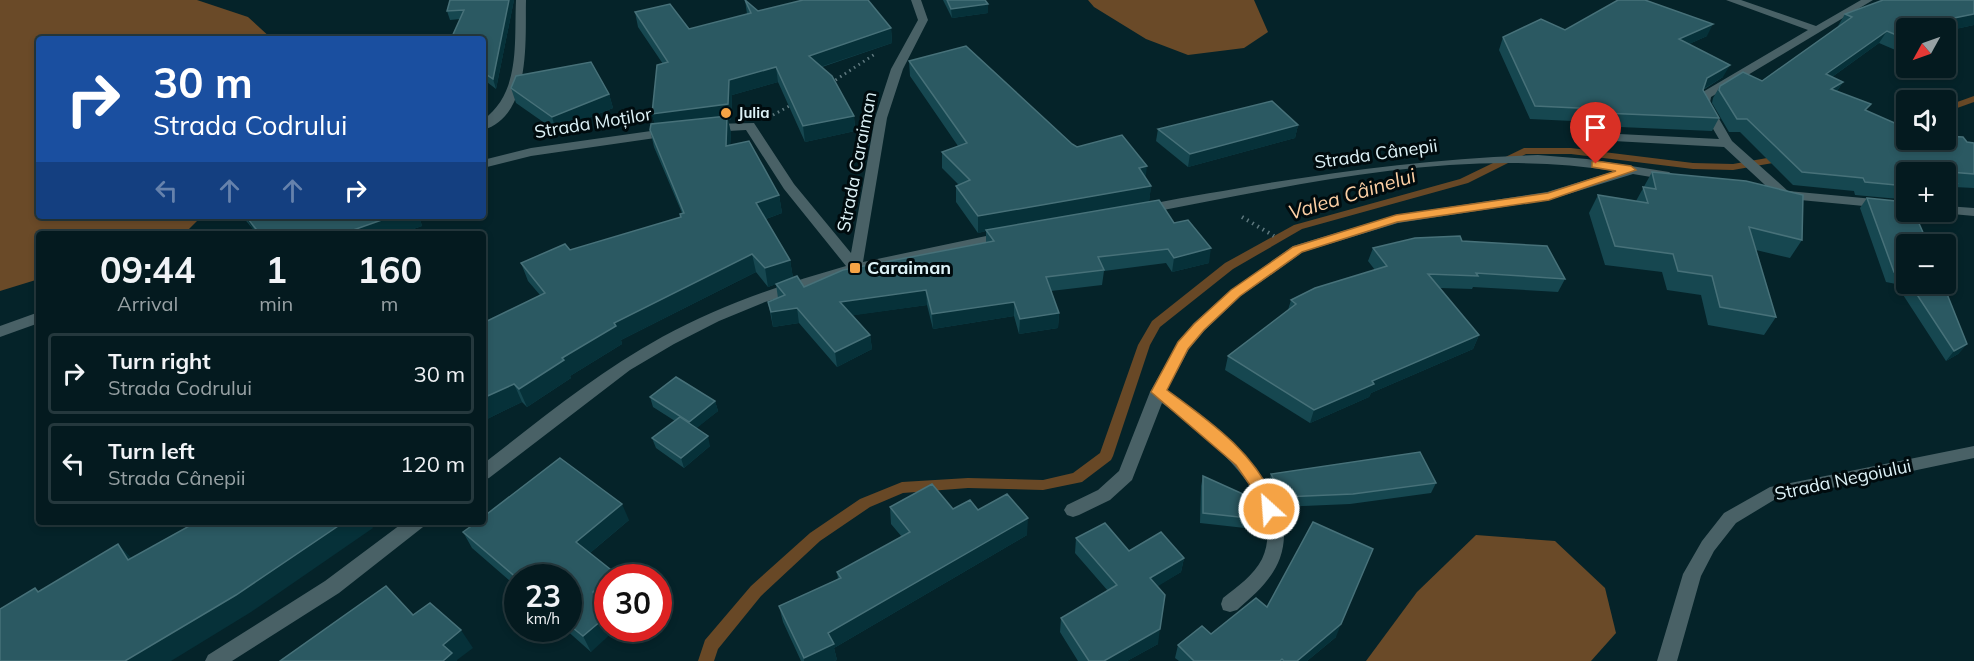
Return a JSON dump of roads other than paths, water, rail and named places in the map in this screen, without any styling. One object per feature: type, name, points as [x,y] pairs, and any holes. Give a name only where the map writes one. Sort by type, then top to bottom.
[{"type":"street","points":[[486,124],[498,117],[509,103],[516,86],[521,0]]},
{"type":"street","name":"Strada Caraiman","points":[[855,267],[881,117],[897,69],[923,20],[916,0]]},
{"type":"street","points":[[1731,0],[1814,29]]},
{"type":"street","points":[[1784,195],[1727,143],[1704,103],[1705,95],[1814,29],[1868,0]]},
{"type":"street","name":"Strada Moților","points":[[486,163],[531,152],[688,130],[750,126],[789,186],[855,267]]},
{"type":"street","points":[[1599,137],[1727,143]]},
{"type":"street","name":"Strada Cânepii","points":[[1131,212],[1387,168],[1452,162],[1539,159],[1579,162],[1678,178]]},
{"type":"street","points":[[1073,510],[1104,495],[1126,475],[1158,392],[1183,346],[1199,327],[1236,293],[1298,249],[1396,219],[1549,196],[1631,170]]},
{"type":"street","points":[[1761,191],[1896,205]]},
{"type":"street","points":[[1956,211],[1974,212]]},
{"type":"street","points":[[486,471],[625,366],[681,334],[766,295],[855,267],[1013,234]]},
{"type":"street","points":[[0,332],[36,318]]},
{"type":"street","points":[[1158,392],[1193,417],[1242,461],[1264,493],[1274,525],[1272,555],[1257,582],[1230,604]]},
{"type":"street","name":"Strada Negoiului","points":[[1667,661],[1692,574],[1708,546],[1730,518],[1770,494],[1974,452]]},
{"type":"street","points":[[215,661],[332,586],[413,525]]},
{"type":"waterway","name":"Valea Câinelui","points":[[1956,105],[1974,99]]},
{"type":"waterway","name":"Valea Câinelui","points":[[1884,130],[1896,126]]},
{"type":"waterway","name":"Valea Câinelui","points":[[706,661],[711,645],[756,591],[815,537],[865,503],[902,488],[968,483],[1043,485],[1077,478],[1106,456],[1144,345],[1156,324],[1229,266],[1298,227],[1464,181],[1524,151],[1571,151],[1693,166],[1733,167],[1784,158]]},
{"type":"place","name":"Julia","points":[[726,113]]},
{"type":"place","name":"Caraiman","points":[[855,268]]}]
